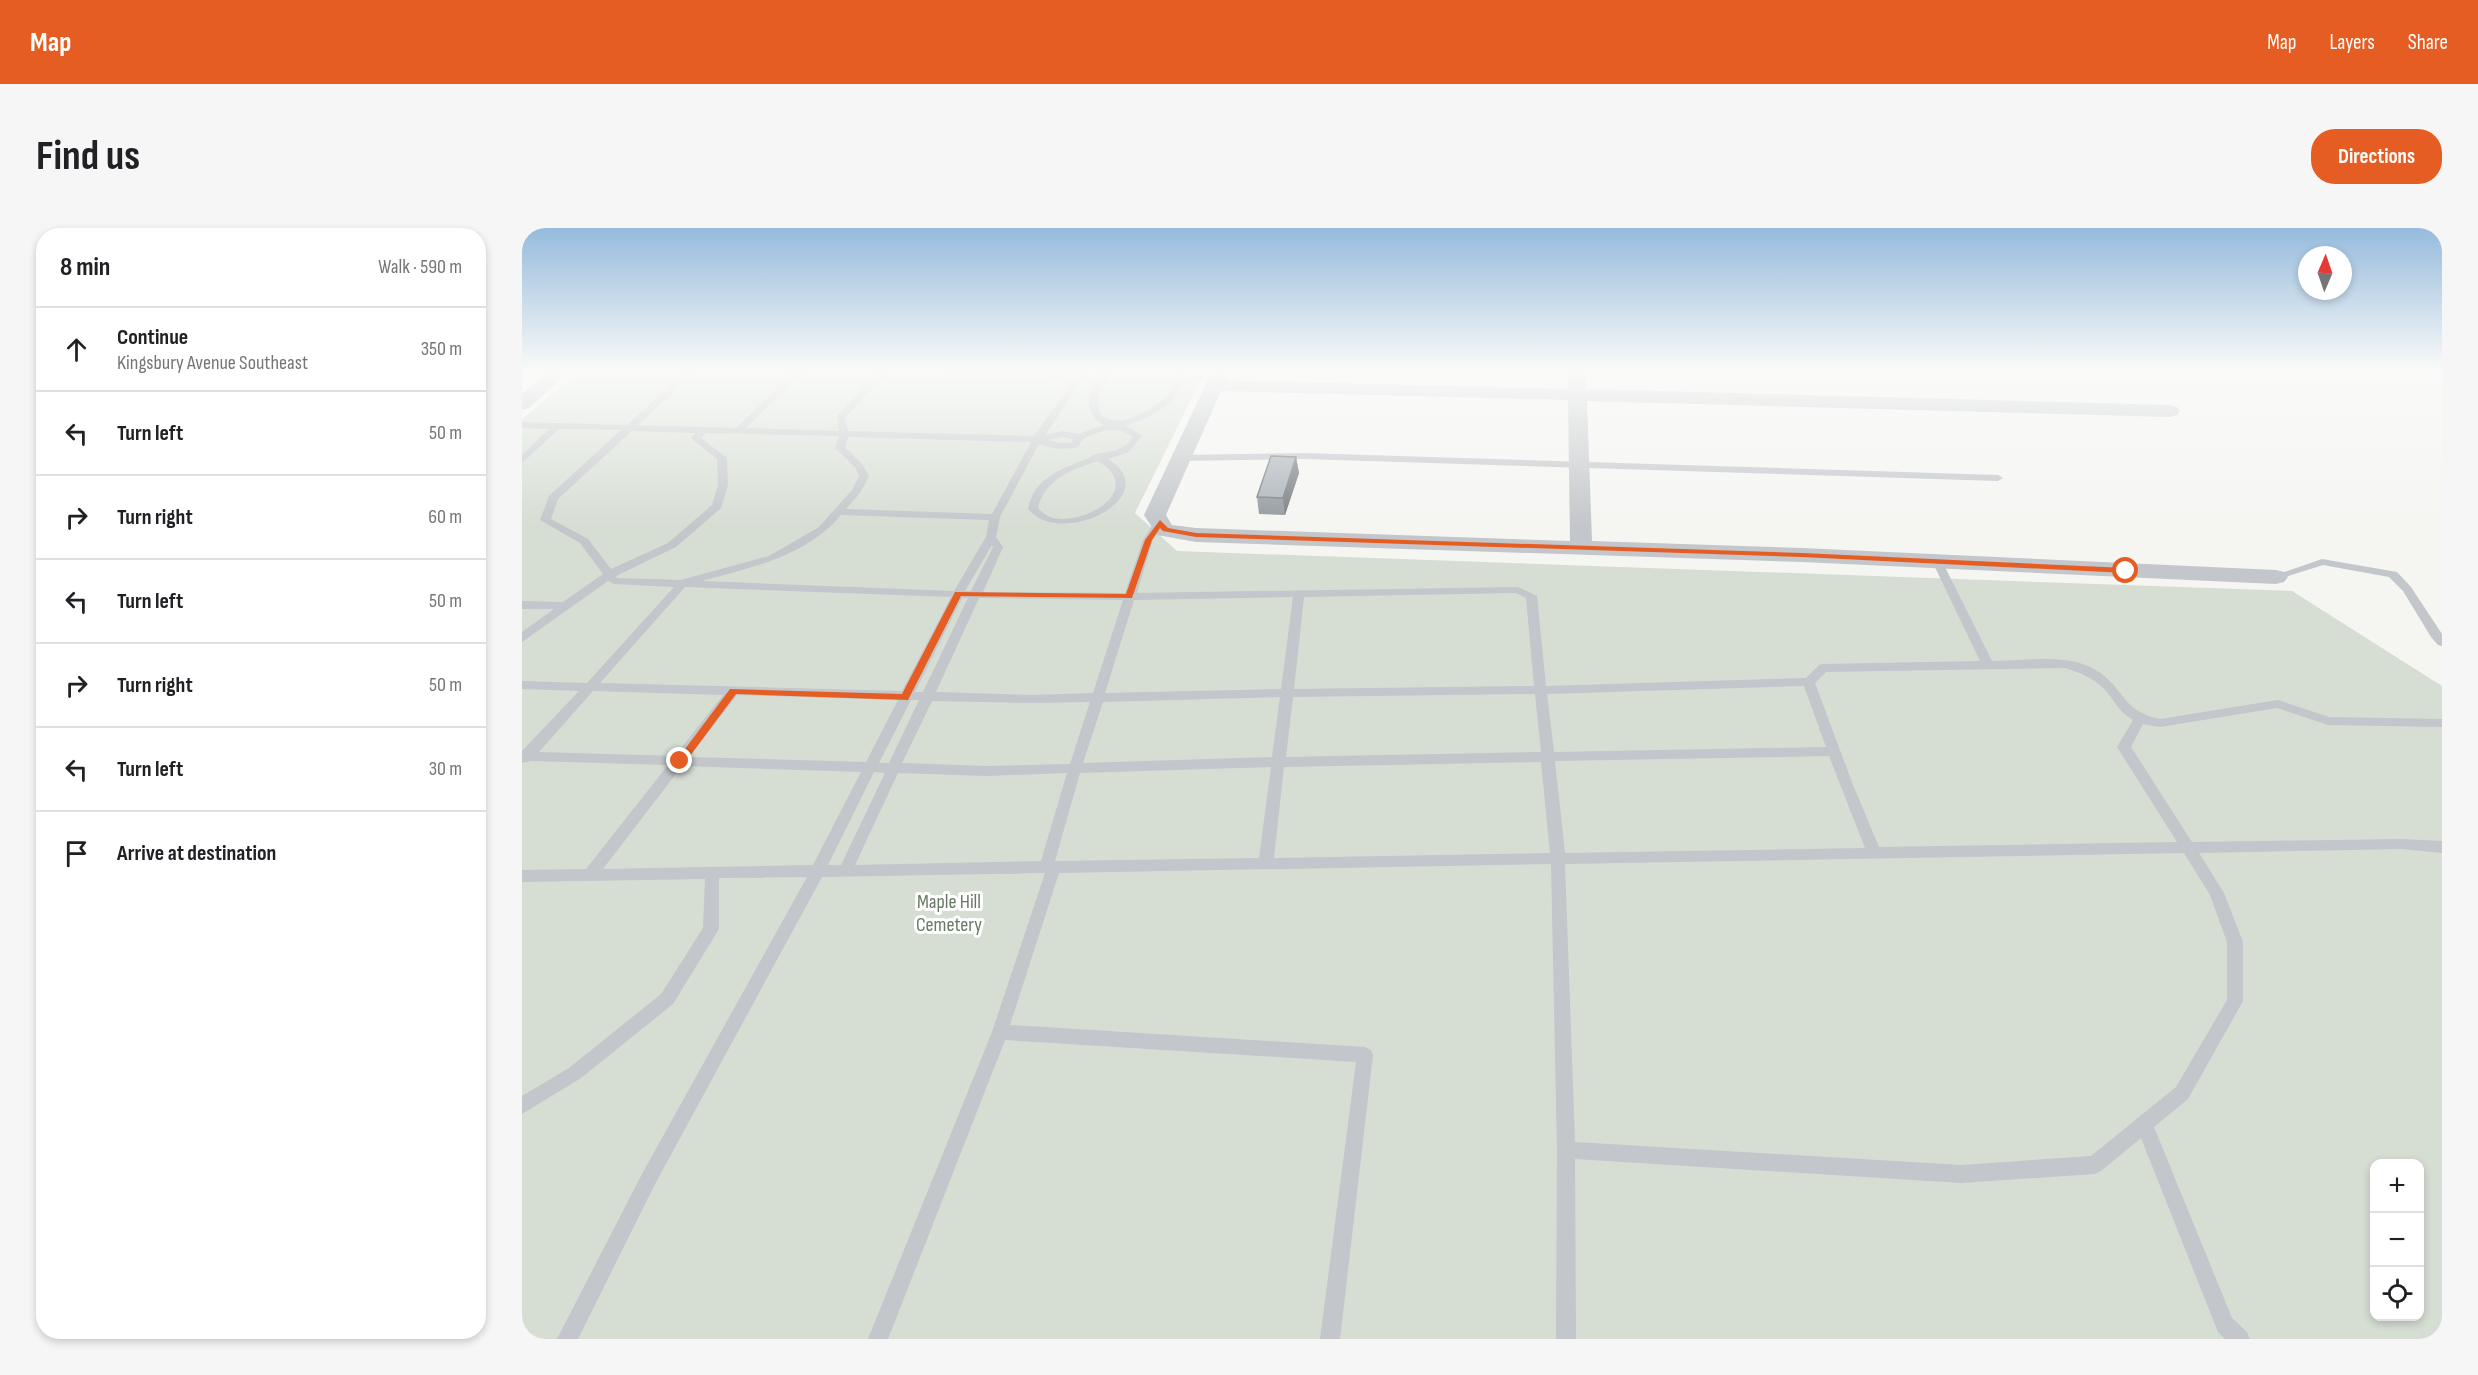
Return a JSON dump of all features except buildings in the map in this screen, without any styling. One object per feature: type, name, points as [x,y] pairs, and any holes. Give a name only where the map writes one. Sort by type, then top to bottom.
[{"type":"street","points":[[1197,423],[1155,515],[1165,530],[1196,535],[1936,561],[2276,577]]},
{"type":"street","points":[[1578,423],[1581,548]]},
{"type":"lane","points":[[634,423],[553,498],[545,520],[584,541],[614,581],[978,595],[1130,597],[1518,590],[1531,596],[1558,858],[1566,1150],[1566,1339]]},
{"type":"lane","points":[[738,431],[746,423]]},
{"type":"lane","points":[[524,758],[682,583],[772,558],[823,529],[856,491],[864,476],[859,466],[840,448],[844,434],[841,423]]},
{"type":"lane","points":[[567,1339],[648,1180],[817,872],[958,594],[991,537],[995,517],[1037,439],[1049,423]]},
{"type":"lane","points":[[1077,441],[1079,452],[1099,458],[1114,468],[1119,476],[1120,488],[1116,499],[1107,508],[1089,517],[1065,521],[1046,520],[1033,509],[1034,497],[1045,484],[1081,462],[1099,458],[1130,449],[1135,443],[1137,436],[1126,428],[1107,423]]},
{"type":"lane","points":[[1077,441],[1100,428],[1122,423]]},
{"type":"lane","points":[[522,425],[1037,439],[1063,434],[1077,441]]},
{"type":"lane","points":[[522,460],[557,426]]},
{"type":"lane","points":[[522,638],[610,574],[672,544],[717,506],[723,485],[722,458],[696,438],[703,430]]},
{"type":"lane","points":[[1180,458],[1304,456],[1998,478]]},
{"type":"lane","points":[[838,512],[995,517]]},
{"type":"lane","points":[[878,1339],[1000,1032],[1051,866],[1056,828],[1075,767],[1148,540],[1160,522]]},
{"type":"lane","points":[[846,869],[978,595],[998,547],[991,537]]},
{"type":"lane","points":[[1936,561],[1988,665]]},
{"type":"lane","points":[[2276,577],[2322,562],[2393,574],[2401,580],[2417,608],[2442,642]]},
{"type":"lane","points":[[1266,862],[1299,595]]},
{"type":"lane","points":[[522,605],[566,606]]},
{"type":"lane","points":[[522,685],[928,698],[1030,699],[1542,690],[1809,682],[1823,668],[2066,664],[2092,673],[2110,688],[2123,708],[2140,719],[2160,723],[2278,705],[2328,721],[2442,723]]},
{"type":"lane","points":[[1809,682],[1874,852]]},
{"type":"lane","points":[[591,874],[733,691]]},
{"type":"lane","points":[[1566,1150],[1961,1174],[2095,1165],[2182,1093],[2235,1001],[2235,942],[2217,893],[2124,747],[2140,719]]},
{"type":"lane","points":[[524,758],[986,771],[1279,762],[1834,751]]},
{"type":"lane","points":[[522,876],[2189,847],[2401,844],[2442,848]]},
{"type":"lane","points":[[522,1106],[575,1073],[667,999],[711,929],[712,872]]},
{"type":"lane","points":[[1000,1032],[1365,1055],[1330,1339]]},
{"type":"lane","points":[[2144,1124],[2225,1325],[2240,1339]]},
{"type":"green space","name":"Maple Hill Cemetery","points":[[522,423],[1179,423],[1135,513],[1177,551],[2292,591],[2442,686],[2442,1339],[522,1339]]},
{"type":"route","points":[[680,761],[733,691],[905,697],[958,594],[1130,597],[1148,540],[1160,522],[1165,530],[1196,535],[1802,555],[2126,571]]}]
